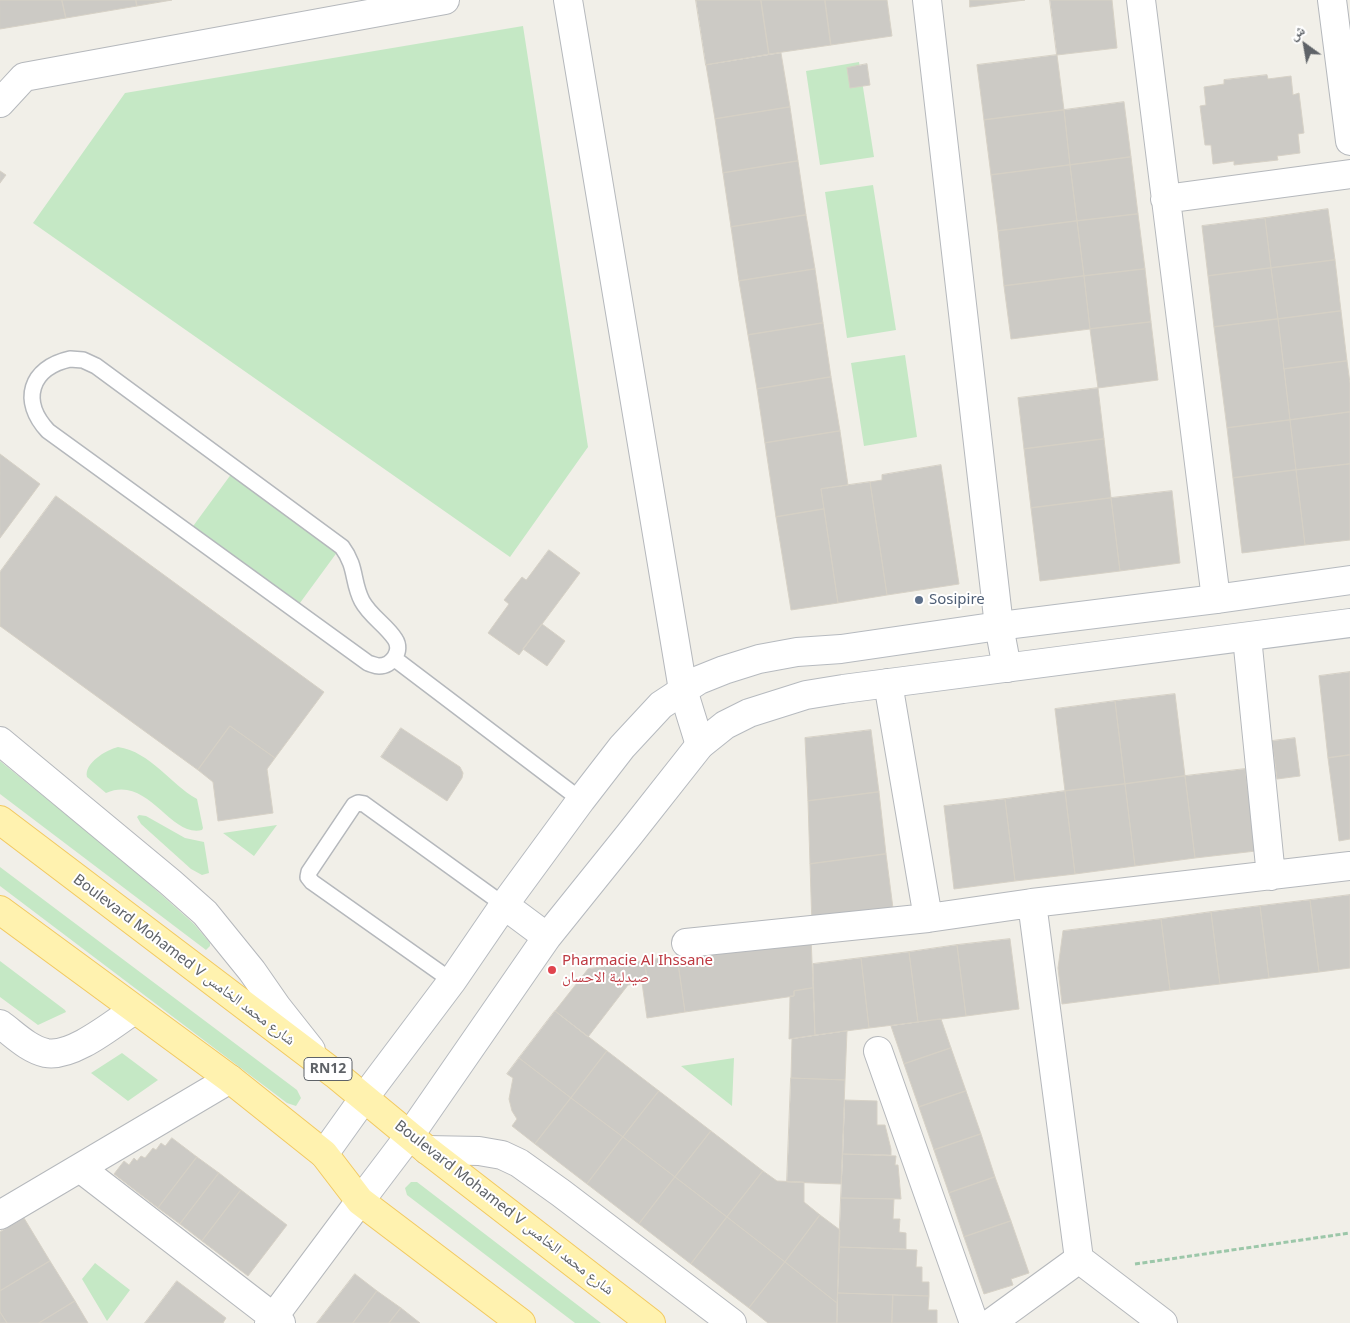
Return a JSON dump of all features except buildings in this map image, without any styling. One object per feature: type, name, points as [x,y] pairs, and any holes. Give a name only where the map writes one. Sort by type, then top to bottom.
[{"type":"main road","name":"Boulevard Mohamed V شارع محمد الخامس","points":[[0,820],[335,1074],[651,1323]]},
{"type":"main road","points":[[0,910],[230,1079],[324,1154],[360,1201],[521,1323]]},
{"type":"street","points":[[0,103],[24,78],[446,0]]},
{"type":"street","points":[[568,0],[683,690],[700,745]]},
{"type":"street","points":[[927,0],[1000,626],[1007,668]]},
{"type":"street","points":[[1141,0],[1216,599]]},
{"type":"street","points":[[1332,0],[1350,141]]},
{"type":"street","points":[[1165,199],[1350,174]]},
{"type":"street","points":[[324,1154],[452,981],[504,904],[581,800],[642,724],[661,705],[699,680],[759,659],[797,652],[840,649],[1350,580]]},
{"type":"street","points":[[80,1168],[274,1321],[360,1201],[419,1142],[547,937],[700,745],[725,725],[749,713],[806,695],[888,682],[1247,638],[1350,623]]},
{"type":"street","points":[[1247,638],[1271,876]]},
{"type":"street","points":[[888,682],[928,918]]},
{"type":"street","points":[[0,742],[205,913],[247,964],[277,1007],[309,1047],[335,1074]]},
{"type":"street","points":[[686,943],[928,918],[1032,903],[1350,866]]},
{"type":"street","points":[[1032,903],[1086,1265],[1163,1323]]},
{"type":"street","points":[[504,904],[547,937]]},
{"type":"street","points":[[0,1024],[38,1050],[46,1053],[56,1053],[83,1043],[134,1010]]},
{"type":"street","points":[[878,1051],[974,1323]]},
{"type":"street","points":[[0,1214],[230,1079]]},
{"type":"street","points":[[419,1142],[502,1155],[519,1163],[561,1192],[732,1323]]},
{"type":"street","points":[[991,1323],[1086,1265]]},
{"type":"lane","points":[[70,358],[84,360],[96,366],[342,547],[352,562],[358,590],[367,609],[396,640],[398,650],[394,659],[387,665],[377,667],[368,663],[48,431],[38,421],[33,408],[32,394],[36,381],[44,370],[56,362],[70,358]]},
{"type":"lane","points":[[394,659],[581,800]]},
{"type":"lane","points":[[452,981],[312,882],[308,877],[309,872],[354,806],[358,803],[364,804],[504,904]]},
{"type":"path","points":[[1086,1265],[1350,1233]]},
{"type":"green space","points":[[523,26],[588,447],[510,557],[33,223],[125,93]]},
{"type":"green space","points":[[859,62],[874,157],[820,165],[806,71]]},
{"type":"green space","points":[[873,185],[896,330],[847,338],[825,192]]},
{"type":"green space","points":[[905,355],[917,437],[864,446],[851,363]]},
{"type":"green space","points":[[232,473],[338,551],[297,607],[191,529]]},
{"type":"green space","points":[[118,747],[140,755],[197,799],[202,830],[190,830],[179,825],[146,798],[134,792],[121,789],[106,793],[87,777],[87,772],[92,762],[102,754]]},
{"type":"green space","points":[[0,761],[126,863],[194,924],[210,943],[210,946],[206,950],[0,794]]},
{"type":"green space","points":[[139,815],[146,816],[185,838],[204,842],[209,873],[202,875],[191,869],[141,824],[137,817]]},
{"type":"green space","points":[[277,825],[254,856],[223,833]]},
{"type":"green space","points":[[0,867],[297,1090],[301,1098],[296,1106],[287,1103],[0,886]]},
{"type":"green space","points":[[0,961],[66,1012],[38,1025],[0,997]]},
{"type":"green space","points":[[122,1053],[158,1080],[128,1101],[91,1073]]},
{"type":"green space","points":[[734,1058],[732,1106],[681,1066]]},
{"type":"green space","points":[[411,1182],[417,1182],[601,1323],[575,1323],[407,1195],[405,1188]]},
{"type":"green space","points":[[95,1263],[130,1290],[107,1321],[82,1279]]},
{"type":"place","name":"Sosipire","points":[[919,600]]},
{"type":"place","name":"Pharmacie Al Ihssane صيدلية الاحسان","points":[[552,970]]}]
